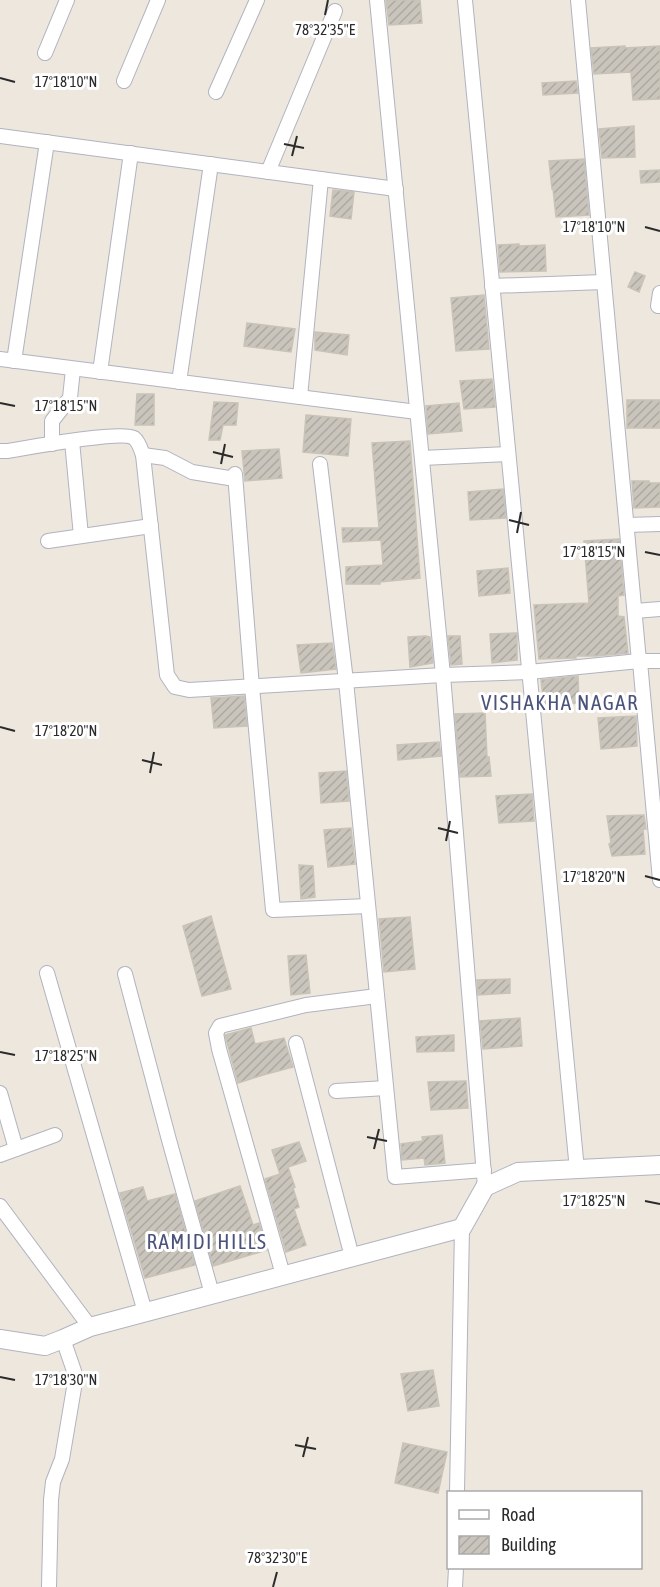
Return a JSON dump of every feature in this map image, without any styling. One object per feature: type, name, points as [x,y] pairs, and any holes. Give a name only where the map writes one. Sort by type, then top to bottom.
[{"type":"street","points":[[45,52],[67,0]]},
{"type":"street","points":[[124,81],[158,0]]},
{"type":"street","points":[[216,92],[257,0]]},
{"type":"street","points":[[377,0],[443,675],[484,1178],[462,1228],[457,1491]]},
{"type":"street","points":[[465,0],[577,1170]]},
{"type":"street","points":[[578,0],[640,662],[654,760],[660,880]]},
{"type":"street","points":[[268,172],[335,11]]},
{"type":"street","points":[[0,136],[396,189]]},
{"type":"street","points":[[47,142],[7,360],[417,412]]},
{"type":"street","points":[[100,372],[131,153]]},
{"type":"street","points":[[180,382],[211,164]]},
{"type":"street","points":[[300,397],[321,179]]},
{"type":"street","points":[[492,286],[604,282]]},
{"type":"street","points":[[660,293],[658,306],[660,306]]},
{"type":"street","points":[[52,444],[52,421],[70,398],[73,369]]},
{"type":"street","points":[[0,450],[7,451],[123,435],[134,438],[143,455],[167,675],[175,687],[189,690],[252,687],[529,672],[660,661]]},
{"type":"street","points":[[72,441],[81,536]]},
{"type":"street","points":[[422,458],[508,454]]},
{"type":"street","points":[[143,455],[165,458],[192,472],[235,476],[273,910],[368,906]]},
{"type":"street","points":[[320,464],[346,681],[395,1177],[484,1178],[518,1172],[660,1165]]},
{"type":"street","points":[[627,525],[660,524]]},
{"type":"street","points":[[48,540],[151,526]]},
{"type":"street","points":[[635,611],[660,609]]},
{"type":"street","points":[[47,973],[145,1312]]},
{"type":"street","points":[[126,974],[212,1294]]},
{"type":"street","points":[[283,1275],[216,1034],[220,1026],[306,1005],[377,996]]},
{"type":"street","points":[[296,1043],[352,1257]]},
{"type":"street","points":[[336,1091],[386,1088]]},
{"type":"street","points":[[0,1093],[16,1149]]},
{"type":"street","points":[[0,1155],[55,1135]]},
{"type":"street","points":[[0,1206],[90,1327]]},
{"type":"street","points":[[0,1340],[45,1346],[90,1327],[462,1228]]},
{"type":"street","points":[[49,1587],[53,1482],[62,1459],[75,1382],[74,1371],[63,1340]]},
{"type":"street","points":[[455,1587],[456,1569]]},
{"type":"building","points":[[386,0],[420,0],[422,23],[389,25]]},
{"type":"building","points":[[625,46],[625,48],[660,46],[660,99],[633,100],[631,72],[594,74],[591,48]]},
{"type":"building","points":[[576,81],[578,93],[543,95],[542,83]]},
{"type":"building","points":[[634,126],[635,157],[602,158],[599,129]]},
{"type":"building","points":[[584,159],[589,215],[556,217],[549,161]]},
{"type":"building","points":[[660,170],[660,182],[641,183],[640,171]]},
{"type":"building","points":[[333,190],[354,192],[351,219],[330,216]]},
{"type":"building","points":[[519,244],[519,246],[545,245],[546,271],[500,272],[498,245]]},
{"type":"building","points":[[635,272],[645,276],[639,292],[628,287]]},
{"type":"building","points":[[484,295],[489,349],[456,351],[451,298]]},
{"type":"building","points":[[247,323],[295,329],[291,352],[244,346]]},
{"type":"building","points":[[315,332],[349,335],[347,355],[315,350]]},
{"type":"building","points":[[492,379],[495,407],[464,409],[460,381]]},
{"type":"building","points":[[137,394],[154,394],[154,425],[135,425]]},
{"type":"building","points":[[627,400],[660,400],[660,428],[627,428]]},
{"type":"building","points":[[214,402],[238,403],[236,425],[223,425],[220,440],[209,440]]},
{"type":"building","points":[[459,403],[462,431],[428,434],[426,406]]},
{"type":"building","points":[[306,415],[351,419],[348,456],[303,452]]},
{"type":"building","points":[[410,441],[420,578],[380,582],[380,584],[346,584],[346,567],[383,565],[381,540],[343,542],[342,528],[379,528],[372,443]]},
{"type":"building","points":[[279,449],[282,478],[245,481],[242,451]]},
{"type":"building","points":[[632,481],[660,483],[660,507],[634,508]]},
{"type":"building","points":[[503,489],[506,518],[470,520],[468,492]]},
{"type":"building","points":[[619,539],[624,595],[618,596],[618,616],[624,617],[628,653],[539,659],[534,605],[589,603],[584,541]]},
{"type":"building","points":[[508,568],[510,593],[479,596],[477,571]]},
{"type":"building","points":[[517,633],[517,660],[492,663],[490,634]]},
{"type":"building","points":[[448,636],[460,636],[462,664],[451,665]]},
{"type":"building","points":[[408,637],[430,637],[433,663],[410,667]]},
{"type":"building","points":[[332,643],[336,669],[301,673],[297,645]]},
{"type":"building","points":[[578,676],[579,703],[544,706],[541,680]]},
{"type":"building","points":[[244,696],[247,726],[214,728],[211,698]]},
{"type":"building","points":[[485,713],[487,757],[489,757],[491,776],[460,777],[455,714]]},
{"type":"building","points":[[636,716],[637,746],[601,749],[598,718]]},
{"type":"building","points":[[439,742],[441,756],[398,760],[397,745]]},
{"type":"building","points":[[346,771],[349,801],[321,803],[319,773]]},
{"type":"building","points":[[532,794],[534,821],[499,823],[496,796]]},
{"type":"building","points":[[644,815],[645,854],[612,856],[607,816]]},
{"type":"building","points":[[351,828],[355,864],[328,867],[324,830]]},
{"type":"building","points":[[299,865],[313,866],[315,897],[301,899]]},
{"type":"building","points":[[211,916],[231,989],[202,996],[183,926]]},
{"type":"building","points":[[410,917],[415,969],[384,972],[379,919]]},
{"type":"building","points":[[306,955],[310,993],[291,995],[288,956]]},
{"type":"building","points":[[510,979],[510,993],[478,995],[477,980]]},
{"type":"building","points":[[520,1018],[522,1046],[483,1049],[480,1021]]},
{"type":"building","points":[[251,1028],[255,1044],[284,1038],[293,1067],[238,1083],[225,1035]]},
{"type":"building","points":[[454,1035],[454,1051],[417,1052],[416,1037]]},
{"type":"building","points":[[466,1081],[468,1108],[431,1110],[428,1082]]},
{"type":"building","points":[[442,1135],[445,1163],[425,1165],[424,1158],[402,1160],[401,1144],[423,1141],[422,1137]]},
{"type":"building","points":[[299,1142],[306,1161],[288,1167],[299,1207],[294,1209],[306,1245],[286,1252],[265,1179],[280,1174],[272,1150]]},
{"type":"building","points":[[240,1186],[253,1225],[259,1223],[267,1250],[213,1266],[195,1201]]},
{"type":"building","points":[[143,1187],[147,1201],[175,1194],[195,1265],[145,1278],[120,1193]]},
{"type":"building","points":[[433,1370],[439,1406],[408,1411],[401,1374]]},
{"type":"building","points":[[403,1443],[447,1452],[438,1493],[395,1483]]},
{"type":"district","name":"VISHAKHA NAGAR","points":[[560,702]]},
{"type":"district","name":"RAMIDI HILLS","points":[[207,1241]]}]
